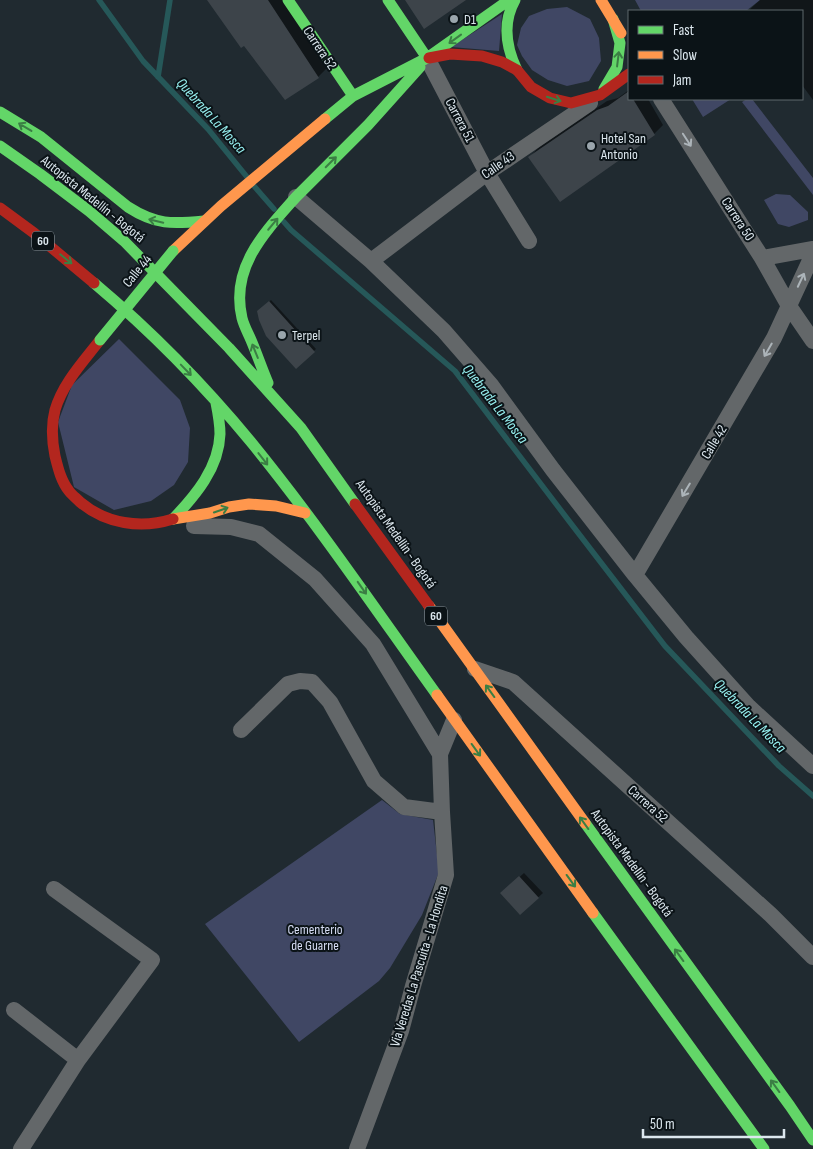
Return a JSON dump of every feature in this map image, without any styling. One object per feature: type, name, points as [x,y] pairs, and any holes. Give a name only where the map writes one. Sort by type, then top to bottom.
[{"type":"main road","name":"Carrera 52","points":[[288,0],[353,96]]},
{"type":"main road","name":"Carrera 51","points":[[388,0],[427,58]]},
{"type":"main road","name":"Calle 44","points":[[305,513],[287,507],[259,503],[227,507],[209,514],[173,519],[156,524],[123,523],[109,519],[81,503],[69,491],[57,464],[53,448],[54,411],[63,389],[100,340],[173,251],[204,221],[353,96],[427,58],[508,0]]},
{"type":"main road","points":[[515,0],[510,7],[506,28],[508,50],[517,70],[531,86],[550,98],[571,103],[600,95],[617,66],[620,43],[613,19]]},
{"type":"main road","points":[[600,2],[613,19],[628,46]]},
{"type":"main road","points":[[427,58],[450,54],[482,56],[502,62],[517,70]]},
{"type":"main road","name":"Calle 44","points":[[273,396],[243,319],[239,297],[241,277],[247,259],[257,243],[293,201],[368,125],[427,58]]},
{"type":"main road","name":"Calle 43","points":[[600,95],[628,75]]},
{"type":"main road","points":[[0,112],[41,137],[140,216],[156,222],[168,223],[204,221]]},
{"type":"main road","name":"Autopista Medellín - Bogotá","points":[[0,146],[89,211],[124,241],[228,348],[301,428],[813,1140]]},
{"type":"main road","name":"60","points":[[0,208],[85,275],[155,339],[249,440],[346,566],[454,720],[764,1149]]},
{"type":"main road","points":[[173,519],[190,502],[210,472],[216,457],[220,438],[216,403]]},
{"type":"street","name":"Carrera 51","points":[[427,58],[487,173],[529,241]]},
{"type":"street","name":"Calle 43","points":[[371,262],[487,173],[600,95]]},
{"type":"street","name":"Carrera 50","points":[[662,100],[762,258],[789,306],[813,341]]},
{"type":"street","points":[[293,201],[371,262],[444,331],[491,385],[553,470],[686,637],[749,707],[813,766]]},
{"type":"street","points":[[762,258],[813,249]]},
{"type":"street","name":"Calle 42","points":[[635,575],[774,338],[813,254]]},
{"type":"street","points":[[156,524],[231,527],[259,534],[315,579],[373,644],[440,754]]},
{"type":"street","name":"Carrera 52","points":[[473,668],[513,682],[771,915],[813,957]]},
{"type":"street","points":[[241,730],[288,684],[300,681],[312,682],[330,702],[374,781],[404,807],[442,812]]},
{"type":"street","name":"Via Veredas La Pascuita - La Hondita","points":[[356,1149],[401,1032],[446,875],[440,754],[454,720]]},
{"type":"street","points":[[20,1149],[78,1060],[152,960],[54,889]]},
{"type":"street","points":[[14,1010],[78,1060]]},
{"type":"green space","points":[[635,0],[760,0],[747,10],[640,10]]},
{"type":"green space","points":[[567,7],[590,19],[599,38],[601,61],[589,81],[567,86],[548,80],[532,70],[517,45],[521,28],[529,16],[547,9]]},
{"type":"green space","points":[[502,14],[499,51],[451,47]]},
{"type":"green space","points":[[693,100],[729,100],[703,117]]},
{"type":"green space","points":[[753,100],[813,178],[813,195],[742,102]]},
{"type":"green space","points":[[776,194],[790,195],[808,212],[808,220],[789,227],[778,224],[764,200]]},
{"type":"green space","points":[[119,339],[180,400],[190,428],[188,462],[174,485],[151,501],[114,510],[74,487],[58,422],[72,385]]},
{"type":"green space","name":"Cementerio de Guarne","points":[[382,800],[400,814],[433,820],[439,872],[422,915],[390,968],[379,981],[299,1042],[205,924]]},
{"type":"building","points":[[207,0],[268,0],[319,78],[285,100],[244,46],[241,48]]},
{"type":"building","points":[[405,0],[466,0],[424,29]]},
{"type":"building","name":"Hotel San Antonio","points":[[628,92],[628,100],[634,100],[655,135],[560,202],[528,157],[597,110],[608,106]]},
{"type":"building","name":"Terpel","points":[[269,301],[315,352],[296,369],[266,336],[259,320],[257,311]]},
{"type":"building","points":[[519,876],[539,898],[520,915],[500,893]]},
{"type":"waterway","name":"Quebrada La Mosca","points":[[99,0],[143,61],[208,129],[247,177]]},
{"type":"waterway","points":[[158,77],[170,0]]},
{"type":"waterway","name":"Quebrada La Mosca","points":[[254,186],[274,209]]},
{"type":"waterway","name":"Quebrada La Mosca","points":[[284,222],[455,371],[665,646],[779,766],[813,796]]},
{"type":"traffic: fast","points":[[288,0],[353,96]]},
{"type":"traffic: fast","points":[[388,0],[427,58]]},
{"type":"traffic: fast","points":[[325,119],[353,96],[427,58],[509,0]]},
{"type":"traffic: fast","points":[[515,0],[508,17],[507,35],[510,53],[517,70]]},
{"type":"traffic: fast","points":[[604,89],[617,67],[620,43],[613,19]]},
{"type":"traffic: fast","points":[[296,197],[368,125],[420,67]]},
{"type":"traffic: fast","points":[[0,112],[41,137],[138,213],[164,222],[204,221]]},
{"type":"traffic: fast","points":[[0,146],[89,211],[124,241],[229,348],[301,428],[355,504]]},
{"type":"traffic: fast","points":[[268,383],[242,318],[241,282],[246,267],[262,237],[296,197]]},
{"type":"traffic: fast","points":[[100,340],[173,251]]},
{"type":"traffic: fast","points":[[94,283],[176,359],[251,442],[323,535],[437,695]]},
{"type":"traffic: fast","points":[[173,519],[204,481],[215,458],[220,434],[216,403]]},
{"type":"traffic: fast","points":[[585,823],[813,1140]]},
{"type":"traffic: fast","points":[[593,913],[764,1149]]},
{"type":"traffic: slow","points":[[601,0],[621,33]]},
{"type":"traffic: slow","points":[[173,251],[221,206],[325,119]]},
{"type":"traffic: slow","points":[[173,519],[249,504],[276,506],[305,513]]},
{"type":"traffic: slow","points":[[429,606],[585,823]]},
{"type":"traffic: slow","points":[[437,695],[593,913]]},
{"type":"traffic: jam","points":[[429,58],[450,54],[482,56],[502,62],[517,70],[531,87],[550,98],[571,103],[600,95],[628,75]]},
{"type":"traffic: jam","points":[[0,208],[34,233],[94,283]]},
{"type":"traffic: jam","points":[[100,340],[68,382],[55,410],[52,427],[53,445],[62,479],[69,491],[80,502],[112,520],[149,524],[173,519]]},
{"type":"traffic: jam","points":[[355,504],[429,606]]},
{"type":"place","name":"D1","points":[[454,19]]},
{"type":"place","name":"Hotel San Antonio","points":[[591,146]]},
{"type":"place","name":"Terpel","points":[[282,335]]}]
